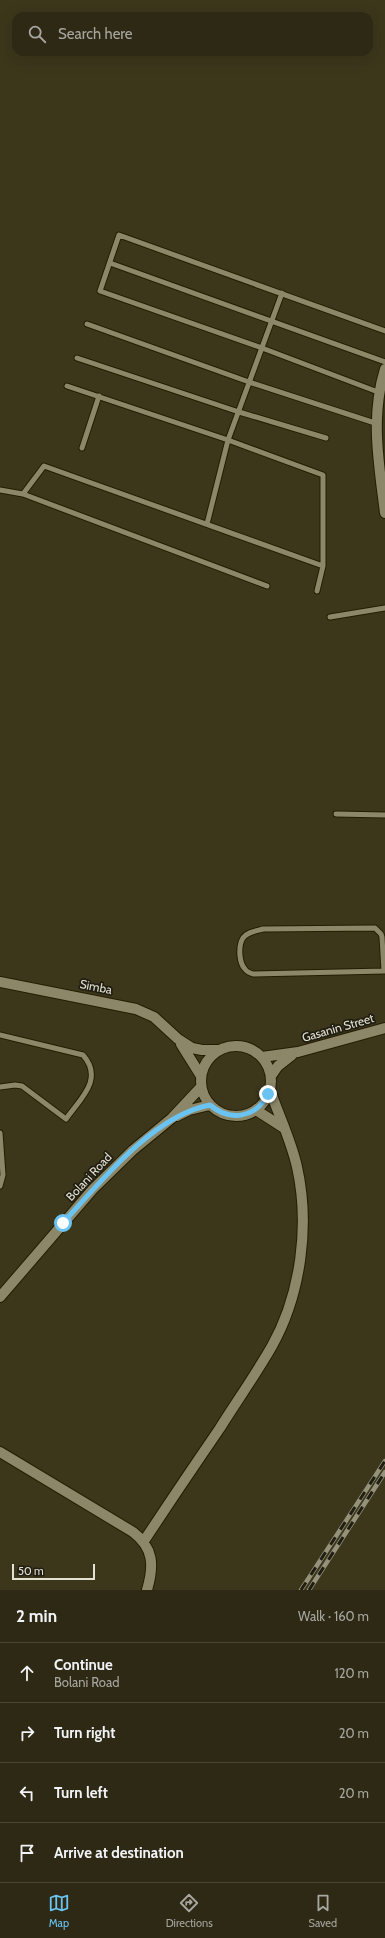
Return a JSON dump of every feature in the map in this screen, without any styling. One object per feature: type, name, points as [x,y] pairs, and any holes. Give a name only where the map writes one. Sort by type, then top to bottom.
[{"type":"street","points":[[384,374],[378,392],[381,409],[375,423],[385,513]]},
{"type":"street","name":"Simba","points":[[0,982],[136,1009],[154,1017],[178,1039]]},
{"type":"street","name":"Gasanin Street","points":[[262,1057],[298,1052],[385,1028]]},
{"type":"street","points":[[178,1039],[192,1048],[202,1050],[218,1050],[229,1046],[240,1045],[250,1048],[262,1057],[268,1066],[271,1076],[270,1090],[266,1100],[256,1110],[247,1114],[234,1116],[221,1113],[210,1105],[204,1097],[201,1087],[201,1076],[208,1059],[218,1050]]},
{"type":"street","points":[[178,1039],[201,1076]]},
{"type":"street","name":"Gasanin Street","points":[[271,1076],[285,1059],[298,1052]]},
{"type":"street","name":"Bolani Road","points":[[0,1297],[98,1184],[133,1150],[172,1118],[201,1087]]},
{"type":"street","points":[[144,1541],[259,1367],[272,1346],[284,1321],[298,1270],[302,1218],[297,1168],[286,1129],[270,1090]]},
{"type":"street","name":"Bolani Road","points":[[172,1118],[189,1110],[210,1105]]},
{"type":"street","points":[[256,1110],[286,1129]]},
{"type":"street","points":[[0,1452],[133,1532],[144,1541],[151,1562],[151,1579],[147,1590]]},
{"type":"lane","points":[[378,392],[262,348],[100,291],[119,235],[385,331]]},
{"type":"lane","points":[[110,264],[385,362]]},
{"type":"lane","points":[[207,524],[228,440],[282,293]]},
{"type":"lane","points":[[87,324],[250,382],[375,423]]},
{"type":"lane","points":[[77,358],[239,412],[326,438]]},
{"type":"lane","points":[[67,386],[228,440],[323,475],[323,566],[317,591]]},
{"type":"lane","points":[[82,448],[99,396]]},
{"type":"lane","points":[[23,494],[44,466],[323,566]]},
{"type":"lane","points":[[0,490],[23,494],[268,586]]},
{"type":"lane","points":[[330,617],[385,608]]},
{"type":"lane","points":[[336,814],[385,815]]},
{"type":"lane","points":[[375,928],[382,937],[384,971],[253,974],[245,969],[241,963],[241,945],[243,938],[247,934],[263,929],[375,928]]},
{"type":"lane","points":[[0,1035],[83,1055],[89,1062],[92,1075],[90,1085],[66,1119],[22,1086],[15,1085],[0,1087]]},
{"type":"lane","points":[[0,1134],[3,1175],[0,1186]]},
{"type":"railway","points":[[301,1590],[385,1461]]},
{"type":"railway","points":[[309,1590],[385,1472]]},
{"type":"route","points":[[63,1223],[113,1169],[133,1150],[172,1118],[189,1110],[210,1105],[224,1114],[234,1116],[243,1115],[259,1108],[266,1100],[268,1094]]}]
